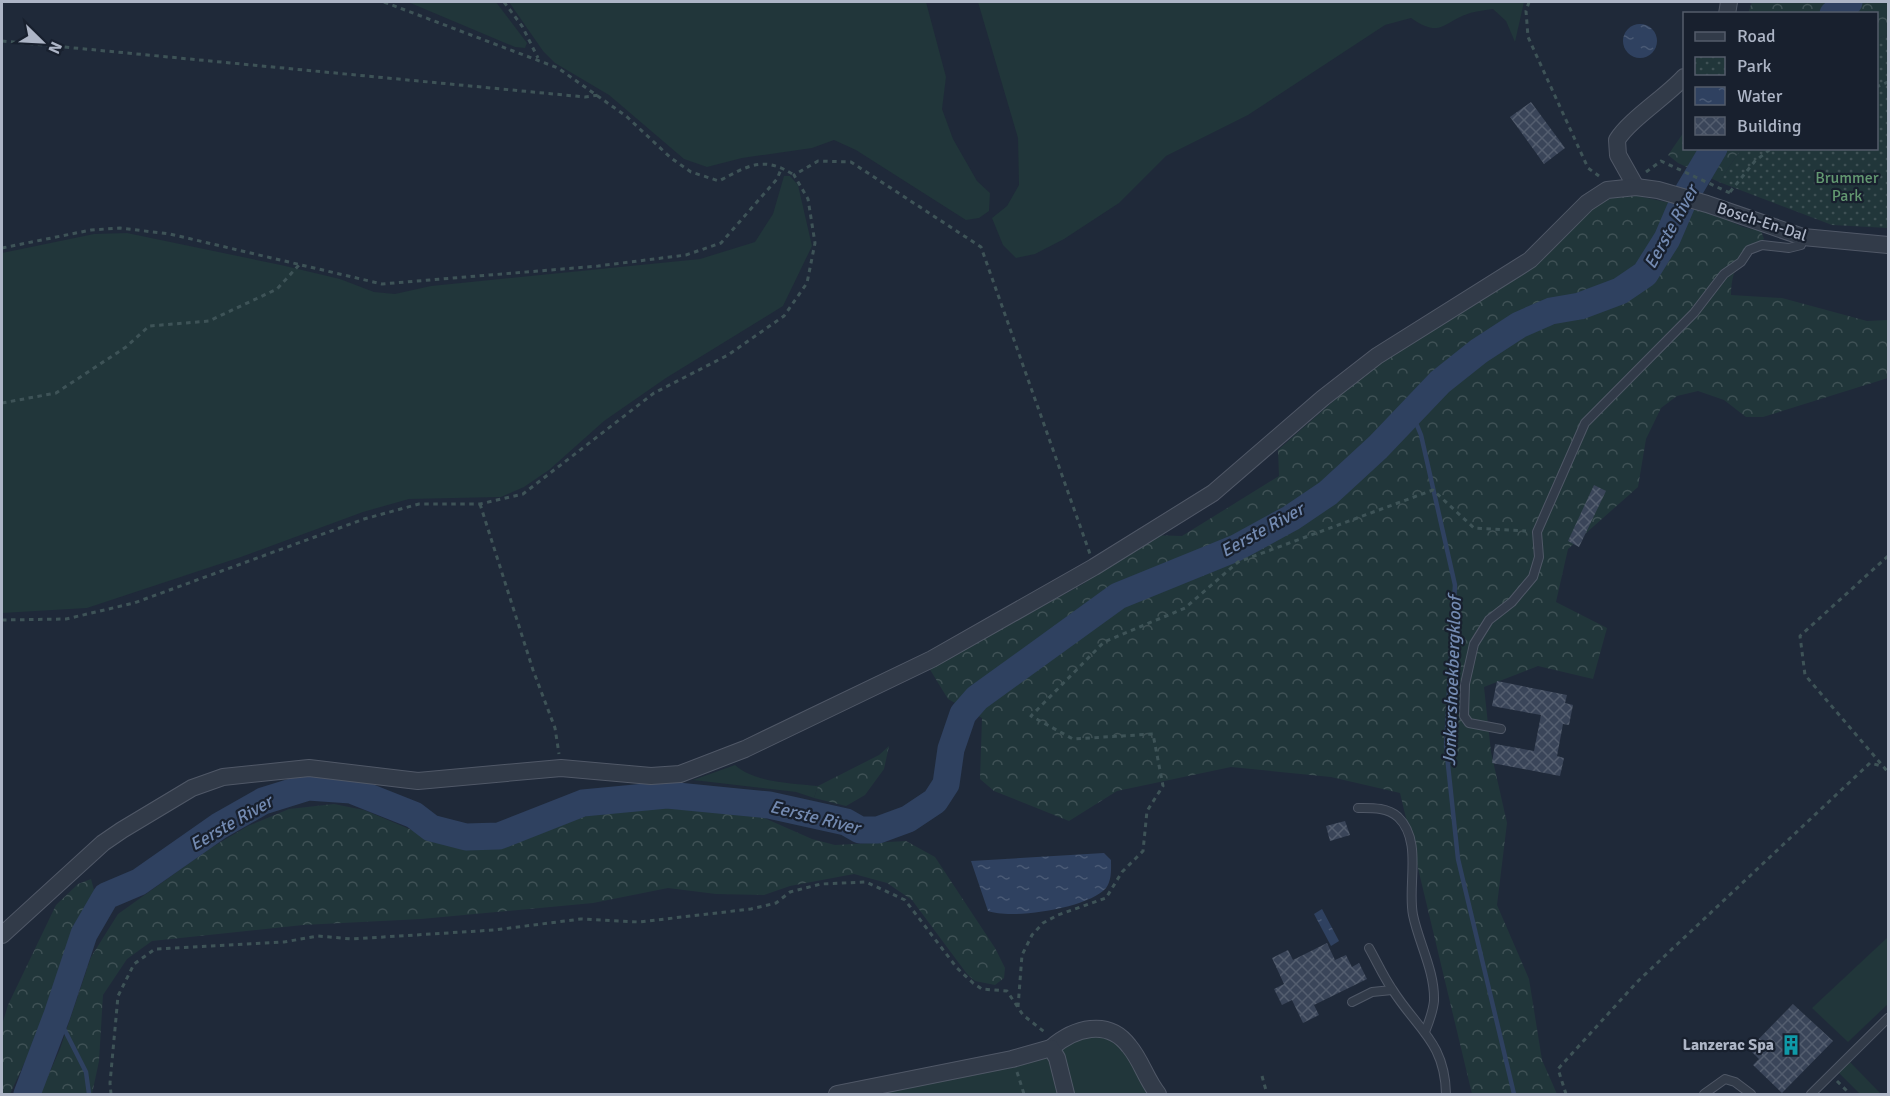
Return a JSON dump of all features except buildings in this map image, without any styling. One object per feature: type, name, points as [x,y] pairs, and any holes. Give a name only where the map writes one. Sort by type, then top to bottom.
[{"type":"street","points":[[1636,184],[1618,155],[1617,140],[1627,128],[1669,94],[1683,78]]},
{"type":"street","name":"Bosch-En-Dal","points":[[1615,188],[1636,184],[1715,206],[1803,237],[1888,245]]},
{"type":"street","points":[[2,935],[103,843],[192,788],[223,777],[309,768],[393,779],[432,781],[561,768],[651,776],[680,774],[710,763],[932,659],[1094,567],[1213,494],[1323,398],[1377,356],[1530,260],[1587,203],[1615,188]]},
{"type":"street","points":[[837,1095],[1012,1059],[1056,1043],[1078,1030],[1094,1027],[1119,1035],[1129,1046],[1158,1095]]},
{"type":"street","points":[[1056,1043],[1057,1058],[1066,1095]]},
{"type":"lane","points":[[1501,729],[1469,723],[1464,716],[1466,684],[1474,644],[1489,620],[1512,602],[1533,576],[1539,557],[1537,532],[1585,423],[1694,313],[1724,273],[1741,262],[1749,250],[1762,245],[1789,248],[1801,245],[1803,237]]},
{"type":"lane","points":[[1358,808],[1381,808],[1397,816],[1407,830],[1411,848],[1410,890],[1413,915],[1432,980],[1434,1002],[1425,1032]]},
{"type":"lane","points":[[1369,948],[1392,990],[1431,1039],[1442,1063],[1446,1095]]},
{"type":"lane","points":[[1352,1002],[1372,992],[1392,990]]},
{"type":"lane","points":[[1811,1095],[1888,1018]]},
{"type":"lane","points":[[1704,1095],[1725,1079],[1736,1082],[1751,1095]]},
{"type":"path","points":[[2,620],[66,619],[134,603],[306,539],[420,504],[480,504],[522,494],[654,393],[728,355],[784,316],[807,283],[814,243],[808,199],[794,175],[782,167],[756,163],[719,181],[691,172],[599,95],[558,68],[384,2]]},
{"type":"path","points":[[504,2],[522,26],[538,60]]},
{"type":"path","points":[[1529,2],[1526,11],[1528,37],[1588,168],[1615,188]]},
{"type":"path","points":[[2,41],[573,96],[599,95]]},
{"type":"path","points":[[1715,206],[1730,193],[1755,161],[1769,150]]},
{"type":"path","points":[[794,175],[818,161],[851,162],[981,247],[1094,567]]},
{"type":"path","points":[[1636,184],[1661,161],[1730,193]]},
{"type":"path","points":[[2,248],[91,230],[120,228],[170,234],[382,284],[598,266],[686,255],[721,243],[777,179],[782,167]]},
{"type":"path","points":[[2,403],[56,393],[126,347],[149,326],[209,321],[277,289],[299,265]]},
{"type":"path","points":[[1018,1009],[1022,955],[1032,935],[1043,923],[1058,915],[1106,898],[1122,872],[1143,851],[1147,811],[1163,786],[1153,734],[1073,739],[1030,716],[1104,642],[1185,608],[1238,562],[1433,490],[1473,528],[1537,532]]},
{"type":"path","points":[[480,504],[533,670],[555,728],[561,768]]},
{"type":"path","points":[[1888,556],[1800,636],[1805,675],[1888,772]]},
{"type":"path","points":[[1566,1095],[1558,1069],[1637,982],[1870,763],[1882,766]]},
{"type":"path","points":[[111,1095],[110,1083],[118,996],[134,964],[155,949],[284,942],[318,936],[352,939],[494,930],[581,919],[639,922],[751,909],[776,903],[790,892],[821,884],[866,882],[905,900],[957,968],[982,989],[1007,992],[1018,1009],[1056,1043]]},
{"type":"path","points":[[1012,1059],[1024,1095]]},
{"type":"path","points":[[1262,1076],[1267,1095]]},
{"type":"path","points":[[1832,1076],[1850,1095]]},
{"type":"green space","points":[[408,2],[496,2],[527,43],[525,48],[515,47]]},
{"type":"green space","points":[[509,2],[926,2],[946,77],[942,109],[953,139],[977,181],[990,193],[989,211],[979,218],[966,220],[856,150],[834,140],[812,148],[742,158],[707,167],[684,159],[609,95],[555,63],[543,51]]},
{"type":"green space","points":[[978,2],[1524,2],[1515,42],[1506,21],[1493,9],[1470,13],[1436,28],[1421,24],[1411,18],[1385,25],[1248,115],[1166,156],[1119,203],[1064,239],[1035,254],[1016,258],[1003,245],[992,218],[1007,206],[1019,185],[1018,138]]},
{"type":"green space","points":[[1752,2],[1888,2],[1888,35],[1878,39],[1878,12],[1748,12]]},
{"type":"green space","name":"Brummer Park","points":[[1888,35],[1888,228],[1832,225],[1719,182],[1740,150],[1878,150],[1878,39]]},
{"type":"green space","points":[[1683,133],[1683,150],[1740,150],[1719,182],[1678,163],[1668,155]]},
{"type":"green space","points":[[784,176],[790,176],[798,185],[812,246],[783,306],[666,378],[604,421],[549,470],[524,487],[501,497],[409,499],[363,512],[241,557],[87,608],[2,613],[2,253],[94,234],[127,233],[281,265],[340,279],[374,292],[395,294],[431,286],[700,259],[755,242],[773,214]]},
{"type":"green space","points":[[1618,192],[1705,210],[1743,227],[1761,231],[1764,239],[1743,255],[1735,269],[1731,295],[1782,298],[1867,321],[1888,320],[1888,378],[1763,417],[1746,417],[1724,400],[1698,391],[1677,396],[1661,408],[1646,439],[1638,487],[1568,549],[1556,602],[1607,628],[1593,679],[1538,666],[1484,687],[1491,752],[1507,823],[1497,905],[1529,979],[1542,1060],[1557,1094],[1472,1094],[1400,793],[1331,777],[1231,767],[1117,791],[1069,821],[994,791],[980,779],[982,718],[948,699],[929,668],[1083,584],[1151,535],[1182,536],[1279,476],[1278,450],[1381,359],[1518,277],[1603,200]]},
{"type":"green space","points":[[889,746],[884,769],[865,795],[846,806],[814,798],[818,786],[879,755]]},
{"type":"green space","points":[[735,765],[763,779],[818,786],[814,798],[796,792],[693,780]]},
{"type":"green space","points":[[334,804],[364,810],[438,841],[466,850],[499,847],[569,820],[605,812],[650,807],[710,807],[760,816],[812,839],[835,845],[906,841],[935,857],[995,948],[1005,968],[1004,978],[995,985],[975,981],[967,974],[912,900],[887,883],[854,874],[790,886],[764,895],[716,894],[668,888],[593,903],[421,919],[303,925],[152,941],[127,959],[103,995],[99,1061],[92,1094],[40,1094],[60,1049],[91,957],[118,914],[209,849],[248,826],[289,809]]},
{"type":"green space","points":[[91,879],[94,890],[49,1010],[10,1094],[2,1094],[2,1025],[8,1005],[56,905],[78,884]]},
{"type":"green space","points":[[1888,937],[1888,1004],[1848,1042],[1812,1008]]},
{"type":"green space","points":[[1093,1031],[1120,1042],[1154,1094],[1071,1094],[1061,1045]]},
{"type":"green space","points":[[1048,1053],[1062,1094],[856,1094]]},
{"type":"green space","points":[[1849,1061],[1881,1094],[1860,1094],[1838,1072]]},
{"type":"water","points":[[1640,24],[1652,29],[1657,41],[1652,53],[1640,58],[1628,53],[1623,41],[1628,29]]},
{"type":"water","points":[[1104,853],[1111,860],[1110,878],[1106,888],[1084,901],[1031,913],[988,911],[971,861]]},
{"type":"water","points":[[1322,909],[1339,941],[1331,946],[1314,914]]},
{"type":"waterway","name":"Eerste River","points":[[1836,12],[1849,2]]},
{"type":"waterway","name":"Eerste River","points":[[27,1094],[84,934],[106,896],[139,882],[219,826],[263,801],[308,787],[351,790],[414,815],[431,828],[466,837],[499,836],[583,803],[667,795],[769,805],[846,822],[860,830],[878,830],[908,819],[935,801],[946,784],[951,749],[963,714],[977,698],[1118,596],[1236,548],[1291,518],[1328,493],[1378,447],[1440,382],[1479,351],[1519,325],[1551,311],[1580,306],[1620,291],[1645,274],[1667,239],[1685,197],[1713,150]]},
{"type":"waterway","name":"Jonkershoekbergkloof","points":[[1411,411],[1421,435],[1455,585],[1446,746],[1458,859],[1514,1094]]},
{"type":"waterway","points":[[57,1015],[86,1072],[89,1094]]},
{"type":"place","name":"Lanzerac Spa","points":[[1791,1045]]}]
